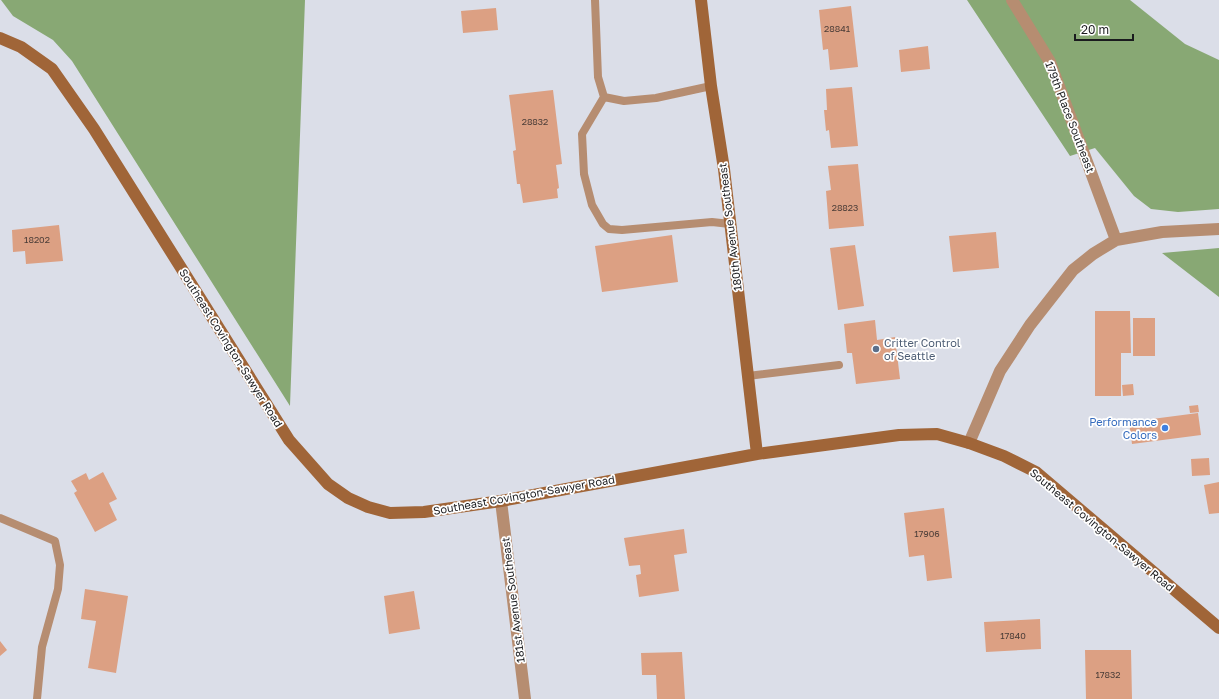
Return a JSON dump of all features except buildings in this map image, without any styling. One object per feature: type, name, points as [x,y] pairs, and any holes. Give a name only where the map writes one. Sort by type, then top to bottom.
[{"type":"street","name":"180th Avenue Southeast","points":[[701,0],[711,86],[724,169],[757,454]]},
{"type":"street","name":"179th Place Southeast","points":[[1012,0],[1050,62],[1116,240]]},
{"type":"street","name":"Southeast Covington-Sawyer Road","points":[[0,38],[21,47],[52,69],[94,129],[289,440],[328,484],[348,498],[368,507],[390,513],[424,512],[501,501],[757,454],[899,435],[936,434],[969,443],[1004,456],[1036,472],[1219,628]]},
{"type":"street","points":[[969,443],[1000,371],[1030,325],[1073,270],[1093,254],[1116,240],[1162,232],[1219,229]]},
{"type":"street","name":"181st Avenue Southeast","points":[[501,501],[525,699]]},
{"type":"lane","points":[[595,0],[598,77],[604,97],[582,134],[584,174],[592,205],[603,224],[609,229],[622,230],[712,222],[730,224]]},
{"type":"lane","points":[[604,97],[624,101],[643,100],[711,86]]},
{"type":"lane","points":[[748,376],[839,365]]},
{"type":"lane","points":[[0,518],[55,541],[60,565],[58,589],[42,647],[37,699]]},
{"type":"green space","points":[[1,0],[305,0],[290,406],[72,61],[53,40],[13,16]]},
{"type":"green space","points":[[967,0],[1130,0],[1185,44],[1219,60],[1219,209],[1178,212],[1151,209],[1134,196],[1095,148],[1070,156]]},
{"type":"green space","points":[[1219,248],[1219,297],[1162,253]]},
{"type":"place","name":"Critter Control of Seattle","points":[[876,349]]},
{"type":"place","name":"Performance Colors","points":[[1165,428]]}]
